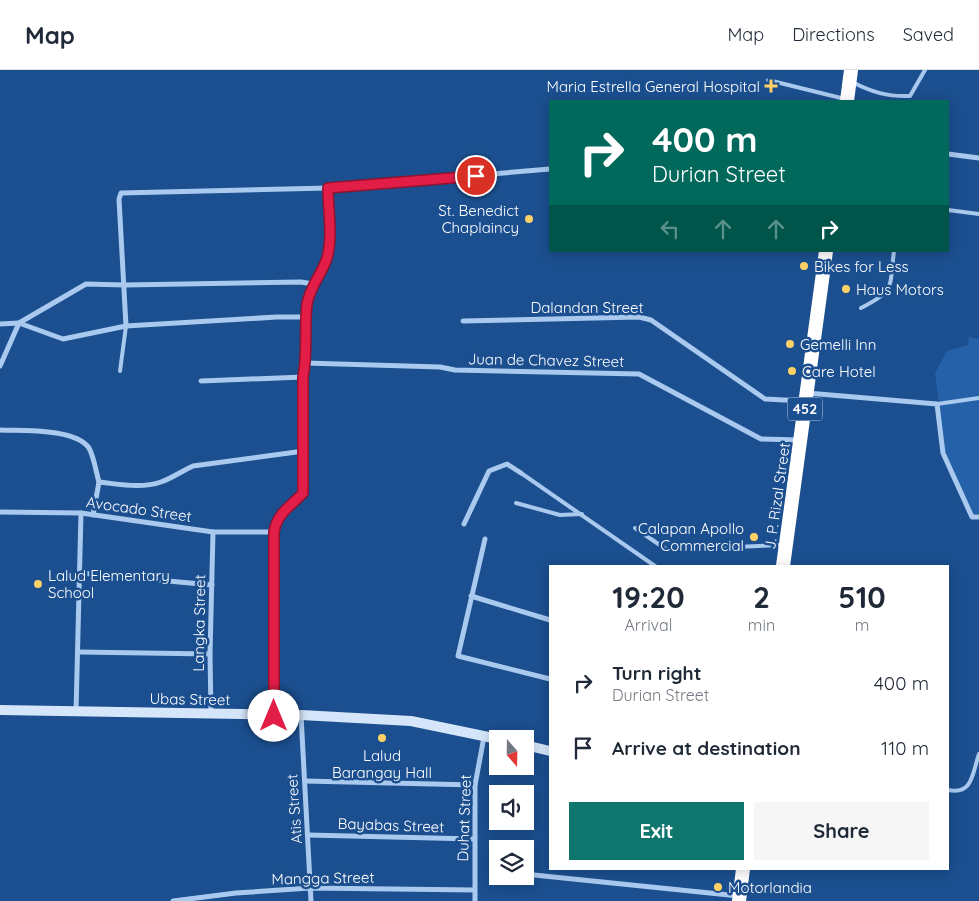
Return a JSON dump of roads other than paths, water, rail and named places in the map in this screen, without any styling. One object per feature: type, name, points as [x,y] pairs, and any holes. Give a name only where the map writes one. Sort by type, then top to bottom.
[{"type":"highway","points":[[847,100],[851,75]]},
{"type":"highway","name":"J. P. Rizal Street","points":[[783,565],[802,440],[826,252]]},
{"type":"highway","points":[[739,898],[743,870]]},
{"type":"street","points":[[949,154],[979,158]]},
{"type":"street","points":[[126,326],[119,198],[122,194],[328,188],[549,169]]},
{"type":"street","points":[[274,716],[274,532],[281,513],[303,493],[303,377],[306,317],[313,284],[324,265],[329,248],[328,188]]},
{"type":"street","points":[[0,366],[19,323],[86,284],[301,282],[313,284]]},
{"type":"street","points":[[0,324],[19,323],[63,339],[126,326],[306,317]]},
{"type":"street","name":"Dalandan Street","points":[[463,321],[639,317],[651,320],[765,399],[806,397],[937,404]]},
{"type":"street","name":"Juan de Chavez Street","points":[[305,363],[440,366],[455,370],[639,374],[761,439],[802,440]]},
{"type":"street","points":[[201,381],[303,377]]},
{"type":"street","points":[[937,404],[943,453],[972,517],[979,517]]},
{"type":"street","points":[[0,430],[61,434],[80,439],[89,449],[99,482],[93,514]]},
{"type":"street","points":[[99,482],[148,486],[164,481],[178,472],[193,466],[304,451]]},
{"type":"street","points":[[464,524],[489,471],[507,464],[521,473]]},
{"type":"street","name":"Avocado Street","points":[[0,512],[81,513],[214,532],[274,532]]},
{"type":"street","points":[[76,712],[81,513]]},
{"type":"street","name":"Langka Street","points":[[211,715],[210,654],[214,532]]},
{"type":"street","points":[[486,539],[458,656],[549,679]]},
{"type":"street","points":[[80,573],[212,584]]},
{"type":"street","points":[[471,596],[549,620]]},
{"type":"street","points":[[79,652],[210,654]]},
{"type":"street","name":"Ubas Street","points":[[0,710],[301,716],[411,721],[489,737]]},
{"type":"street","name":"Atis Street","points":[[301,716],[311,901]]},
{"type":"street","name":"Duhat Street","points":[[475,901],[475,784],[484,736]]},
{"type":"street","points":[[534,747],[549,751]]},
{"type":"street","points":[[305,782],[475,784]]},
{"type":"street","name":"Bayabas Street","points":[[308,835],[474,839]]},
{"type":"street","points":[[534,875],[739,898]]},
{"type":"street","name":"Mangga Street","points":[[173,901],[236,893],[310,888],[474,890]]},
{"type":"lane","points":[[851,75],[874,94],[910,96],[925,70]]},
{"type":"lane","points":[[768,80],[847,100]]},
{"type":"lane","points":[[949,210],[979,214]]},
{"type":"lane","points":[[861,308],[883,296],[888,291],[894,252]]},
{"type":"lane","points":[[120,371],[126,326]]},
{"type":"lane","points":[[937,404],[979,398]]},
{"type":"lane","points":[[521,473],[654,565]]},
{"type":"lane","points":[[516,503],[560,515],[582,514]]},
{"type":"lane","points":[[635,528],[667,550],[786,545]]},
{"type":"lane","points":[[949,790],[959,792],[970,783],[979,754]]},
{"type":"place","name":"Maria Estrella General Hospital","points":[[771,86]]},
{"type":"place","name":"St. Benedict Chaplaincy","points":[[529,219]]},
{"type":"place","name":"Bikes for Less","points":[[804,266]]},
{"type":"place","name":"Haus Motors","points":[[846,289]]},
{"type":"place","name":"Gemelli Inn","points":[[790,344]]},
{"type":"place","name":"Care Hotel","points":[[792,371]]},
{"type":"place","name":"Calapan Apollo Commercial","points":[[754,537]]},
{"type":"place","name":"Lalud Elementary School","points":[[38,584]]},
{"type":"place","name":"Lalud Barangay Hall","points":[[382,738]]},
{"type":"place","name":"Motorlandia","points":[[718,887]]}]
